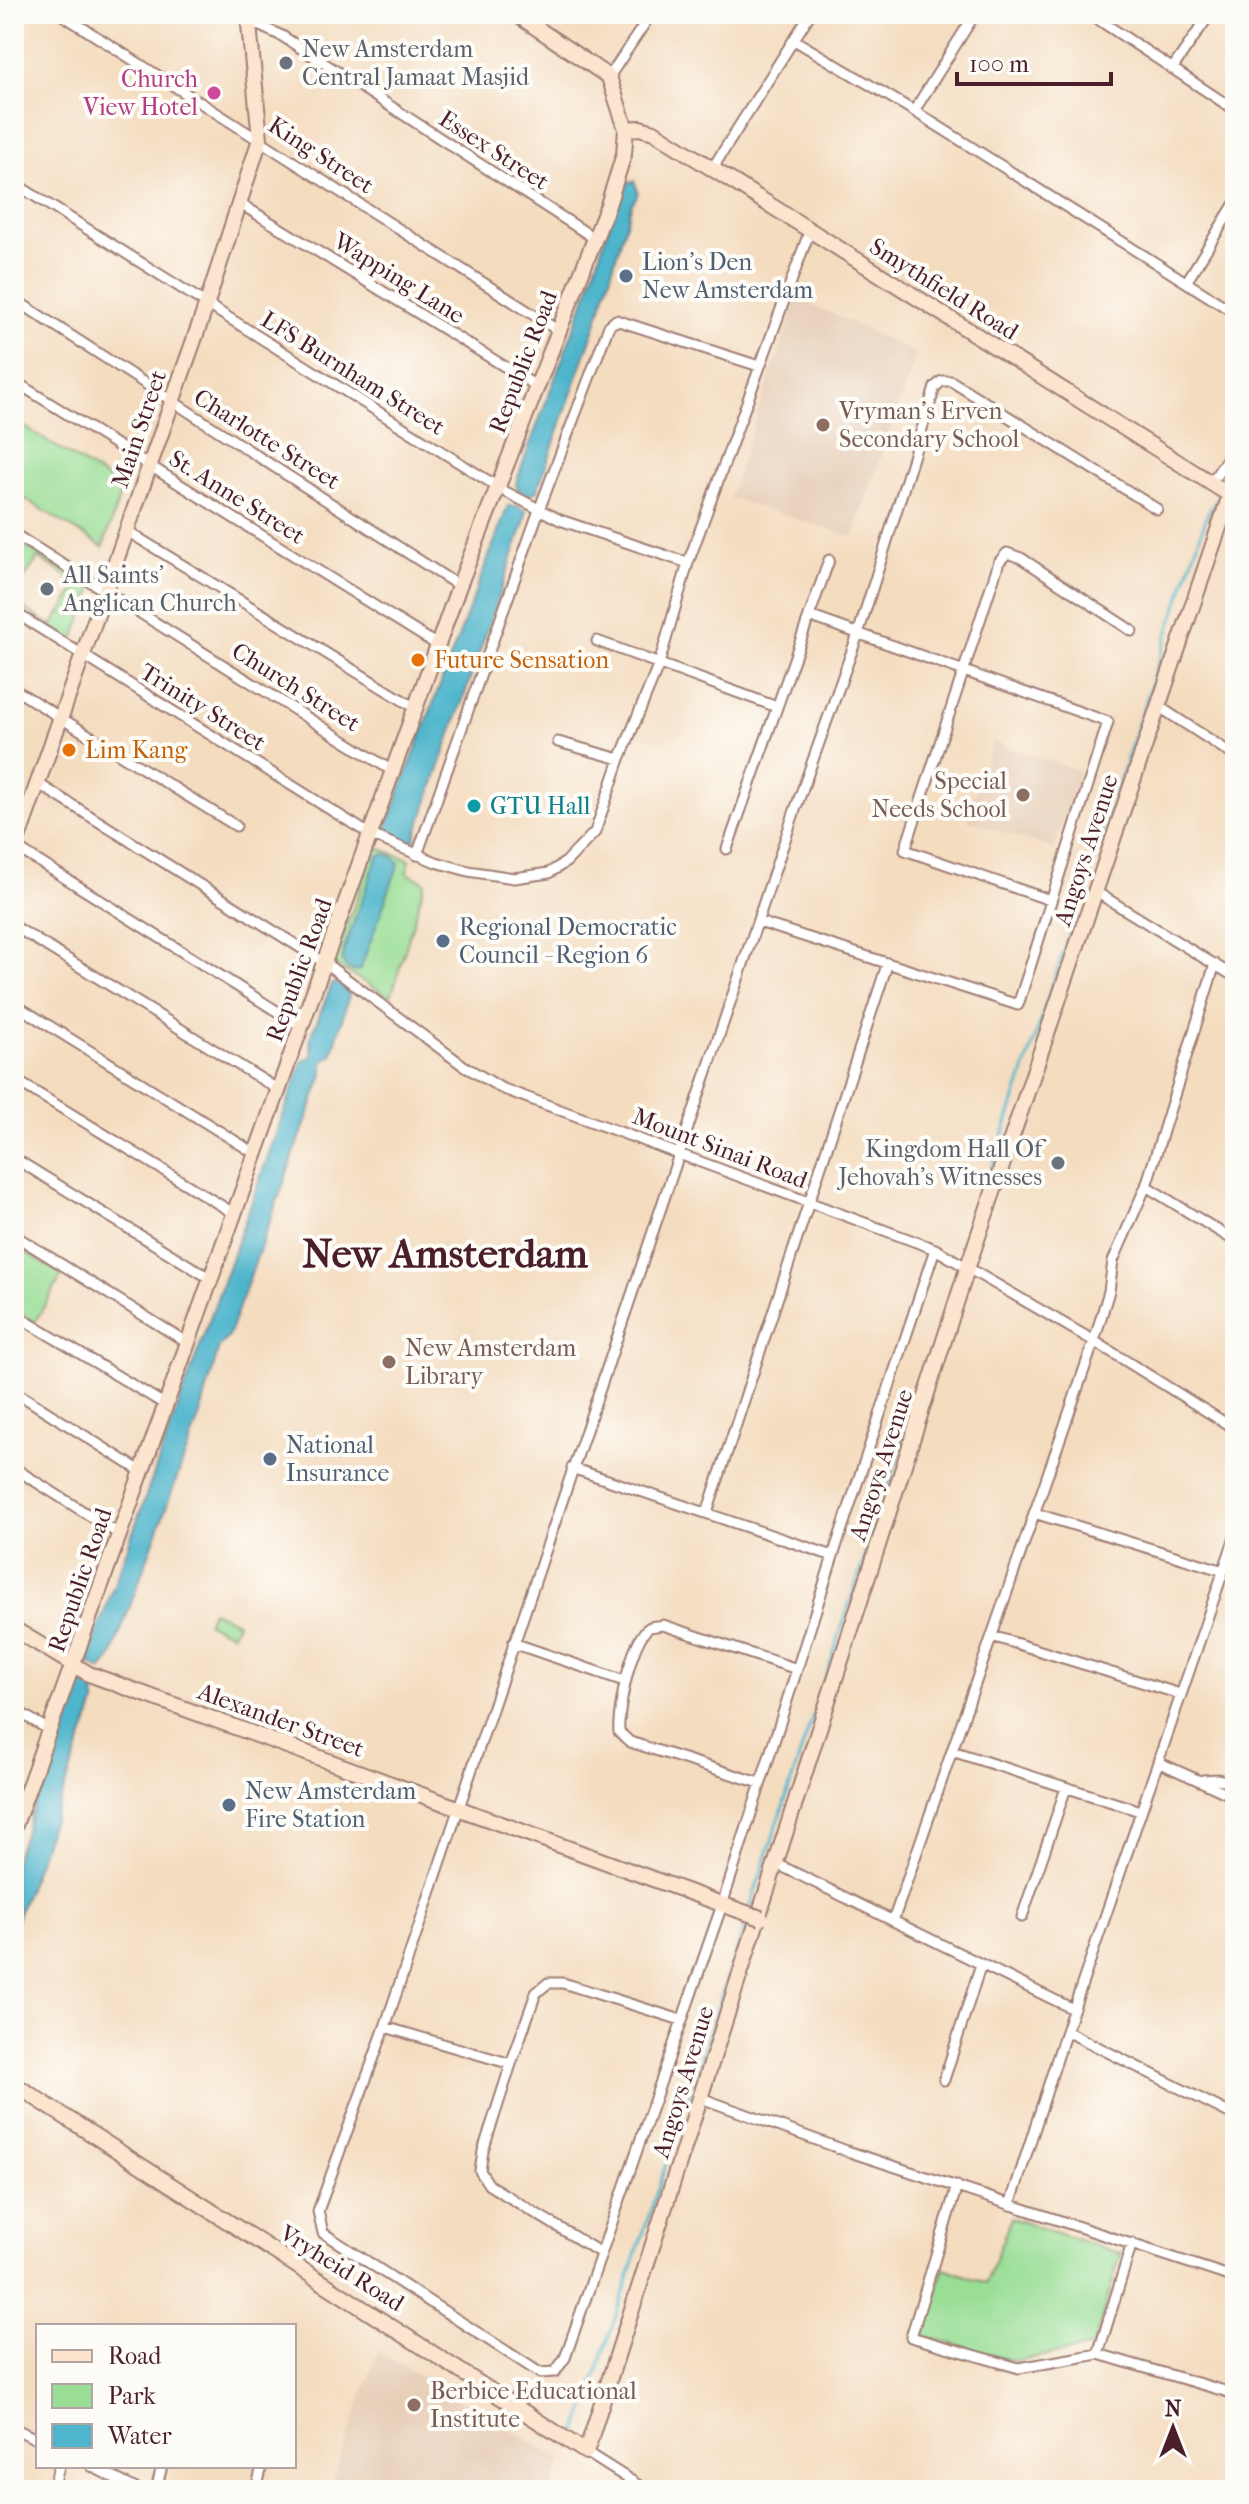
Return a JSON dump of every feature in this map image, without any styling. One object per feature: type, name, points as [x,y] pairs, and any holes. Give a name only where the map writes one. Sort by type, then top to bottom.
[{"type":"street","name":"King Street","points":[[61,14],[559,331]]},
{"type":"street","points":[[516,14],[609,77],[626,129]]},
{"type":"street","points":[[609,77],[651,14]]},
{"type":"street","points":[[712,169],[810,14]]},
{"type":"street","points":[[914,111],[975,14]]},
{"type":"street","points":[[1090,14],[1235,110]]},
{"type":"street","points":[[1172,69],[1210,14]]},
{"type":"street","name":"Main Street","points":[[14,848],[206,306],[260,139],[248,17]]},
{"type":"street","name":"Essex Street","points":[[248,17],[594,238]]},
{"type":"street","points":[[794,40],[914,111],[1235,313]]},
{"type":"street","name":"Smythfield Road","points":[[626,129],[640,128],[654,132],[1232,497]]},
{"type":"street","name":"Republic Road","points":[[14,1828],[20,1790],[49,1730],[73,1666],[459,586],[594,238],[624,154],[626,129]]},
{"type":"street","name":"LFS Burnham Street","points":[[14,183],[206,306],[539,510],[688,563]]},
{"type":"street","name":"Wapping Lane","points":[[239,203],[538,387]]},
{"type":"street","points":[[1187,281],[1235,203]]},
{"type":"street","name":"Trinity Street","points":[[14,612],[371,835],[417,855],[468,871],[514,878],[549,873],[566,862],[595,832],[620,759],[659,664],[688,563],[810,230]]},
{"type":"street","name":"Charlotte Street","points":[[14,299],[459,586]]},
{"type":"street","points":[[417,855],[539,510],[609,326],[616,320],[759,366]]},
{"type":"street","name":"St. Anne Street","points":[[14,381],[439,646]]},
{"type":"street","points":[[935,1249],[722,1905],[565,2358],[555,2372],[540,2373],[323,2233],[318,2211],[385,2027],[794,813],[858,634],[935,387],[942,381],[951,381],[1157,509]]},
{"type":"street","points":[[1212,482],[1235,446]]},
{"type":"street","name":"Angoys Avenue","points":[[586,2452],[777,1864],[965,1264],[1232,497]]},
{"type":"street","points":[[127,531],[417,709]]},
{"type":"street","name":"Church Street","points":[[14,534],[394,772]]},
{"type":"street","points":[[1050,900],[905,850],[999,562],[1007,553],[1021,558],[1132,631]]},
{"type":"street","points":[[727,849],[829,560]]},
{"type":"street","points":[[759,922],[1018,1005],[1108,722],[809,616]]},
{"type":"street","points":[[597,641],[777,707]]},
{"type":"street","points":[[14,689],[236,826]]},
{"type":"street","points":[[1158,706],[1235,756]]},
{"type":"street","points":[[558,742],[620,759]]},
{"type":"street","name":"Mount Sinai Road","points":[[37,783],[325,963],[464,1066],[501,1088],[935,1249],[1094,1341],[1235,1429]]},
{"type":"street","points":[[14,848],[302,1027]]},
{"type":"street","points":[[1096,892],[1235,977]]},
{"type":"street","points":[[14,926],[279,1090]]},
{"type":"street","points":[[893,1921],[1094,1341],[1109,1291],[1113,1261],[1146,1186],[1215,964]]},
{"type":"street","points":[[707,1513],[887,965]]},
{"type":"street","points":[[14,1004],[256,1154]]},
{"type":"street","points":[[14,1079],[235,1214]]},
{"type":"street","points":[[14,1158],[211,1279]]},
{"type":"street","points":[[1146,1186],[1235,1241]]},
{"type":"street","points":[[14,1235],[188,1343]]},
{"type":"street","points":[[14,1314],[166,1405]]},
{"type":"street","points":[[14,1391],[142,1472]]},
{"type":"street","points":[[14,1468],[119,1534]]},
{"type":"street","points":[[572,1468],[833,1556]]},
{"type":"street","points":[[1034,1513],[1224,1571]]},
{"type":"street","points":[[1010,2205],[1073,2009],[1235,1537]]},
{"type":"street","points":[[760,1783],[630,1742],[619,1732],[617,1718],[624,1681],[645,1632],[652,1626],[663,1625],[797,1669]]},
{"type":"street","name":"Alexander Street","points":[[14,1629],[89,1674],[758,1918]]},
{"type":"street","points":[[992,1636],[1180,1694]]},
{"type":"street","points":[[513,1643],[624,1681]]},
{"type":"street","points":[[14,1709],[49,1730]]},
{"type":"street","points":[[952,1751],[1140,1811]]},
{"type":"street","points":[[1158,1762],[1235,1797]]},
{"type":"street","points":[[1200,1781],[1218,1779],[1235,1784]]},
{"type":"street","points":[[1022,1917],[1066,1788]]},
{"type":"street","points":[[777,1864],[1073,2009]]},
{"type":"street","points":[[944,2080],[981,1964]]},
{"type":"street","points":[[601,2253],[489,2185],[480,2171],[483,2151],[511,2064],[536,1993],[548,1983],[563,1983],[681,2020]]},
{"type":"street","points":[[385,2027],[511,2064]]},
{"type":"street","points":[[1066,2031],[1235,2116]]},
{"type":"street","name":"Vryheid Road","points":[[14,2084],[646,2490]]},
{"type":"street","points":[[701,2098],[847,2151],[1235,2278]]},
{"type":"street","points":[[957,2186],[911,2337],[1019,2368],[1098,2354],[1235,2394]]},
{"type":"street","points":[[1098,2354],[1132,2243]]},
{"type":"street","points":[[14,2428],[36,2439]]},
{"type":"street","points":[[53,2490],[58,2468]]},
{"type":"street","points":[[95,2468],[138,2490]]},
{"type":"street","points":[[156,2490],[162,2468]]},
{"type":"street","points":[[256,2490],[262,2468]]},
{"type":"shaded area","name":"Vryman's Erven Secondary School","points":[[797,298],[917,353],[853,537],[729,498]]},
{"type":"shaded area","name":"Special Needs School","points":[[993,742],[1080,771],[1054,849],[966,820]]},
{"type":"shaded area","name":"Berbice Educational Institute","points":[[378,2351],[562,2460],[550,2490],[329,2490]]},
{"type":"green space","points":[[14,420],[122,488],[103,547],[14,492]]},
{"type":"green space","points":[[14,540],[93,588],[73,642],[14,602],[52,626],[79,584],[38,558],[14,594]]},
{"type":"green space","points":[[375,847],[410,860],[407,873],[425,882],[391,997],[333,964]]},
{"type":"green space","points":[[14,1245],[62,1275],[35,1322],[14,1310]]},
{"type":"green space","points":[[212,1611],[237,1622],[232,1634],[207,1623]]},
{"type":"green space","points":[[1011,2218],[1121,2254],[1093,2347],[1014,2361],[921,2335],[944,2268],[986,2283]]},
{"type":"water","points":[[634,181],[637,195],[597,321],[537,491],[528,495],[516,484],[523,463],[588,291],[620,191],[625,183]]},
{"type":"water","points":[[508,506],[518,506],[526,511],[525,520],[415,838],[411,843],[399,841],[389,836],[386,828]]},
{"type":"water","points":[[378,856],[392,856],[399,863],[360,970],[355,972],[342,962],[344,949]]},
{"type":"water","points":[[337,983],[349,995],[332,1055],[323,1062],[323,1074],[228,1337],[219,1347],[201,1412],[111,1658],[101,1670],[89,1663],[91,1649],[302,1062],[312,1056],[310,1039],[332,984]]},
{"type":"water","points":[[84,1683],[94,1691],[95,1704],[14,1927],[14,1862],[75,1693]]},
{"type":"waterway","points":[[1228,485],[1235,474]]},
{"type":"waterway","points":[[962,1260],[1208,512],[1220,495]]},
{"type":"waterway","points":[[749,1910],[960,1268]]},
{"type":"waterway","points":[[578,2431],[747,1918]]},
{"type":"place","name":"New Amsterdam Central Jamaat Masjid","points":[[286,63]]},
{"type":"place","name":"Church View Hotel","points":[[214,93]]},
{"type":"place","name":"Lion's Den New Amsterdam","points":[[626,276]]},
{"type":"place","name":"Vryman's Erven Secondary School","points":[[823,425]]},
{"type":"place","name":"All Saints' Anglican Church","points":[[47,589]]},
{"type":"place","name":"Future Sensation","points":[[418,660]]},
{"type":"place","name":"Lim Kang","points":[[69,750]]},
{"type":"place","name":"Special Needs School","points":[[1023,795]]},
{"type":"place","name":"GTU Hall","points":[[474,806]]},
{"type":"place","name":"Regional Democratic Council - Region 6","points":[[443,941]]},
{"type":"place","name":"Kingdom Hall Of Jehovah’s Witnesses","points":[[1058,1163]]},
{"type":"place","name":"New Amsterdam Library","points":[[389,1362]]},
{"type":"place","name":"National Insurance","points":[[270,1459]]},
{"type":"place","name":"New Amsterdam Fire Station","points":[[229,1805]]},
{"type":"place","name":"Berbice Educational Institute","points":[[414,2405]]},
{"type":"district","name":"New Amsterdam","points":[[445,1254]]}]
